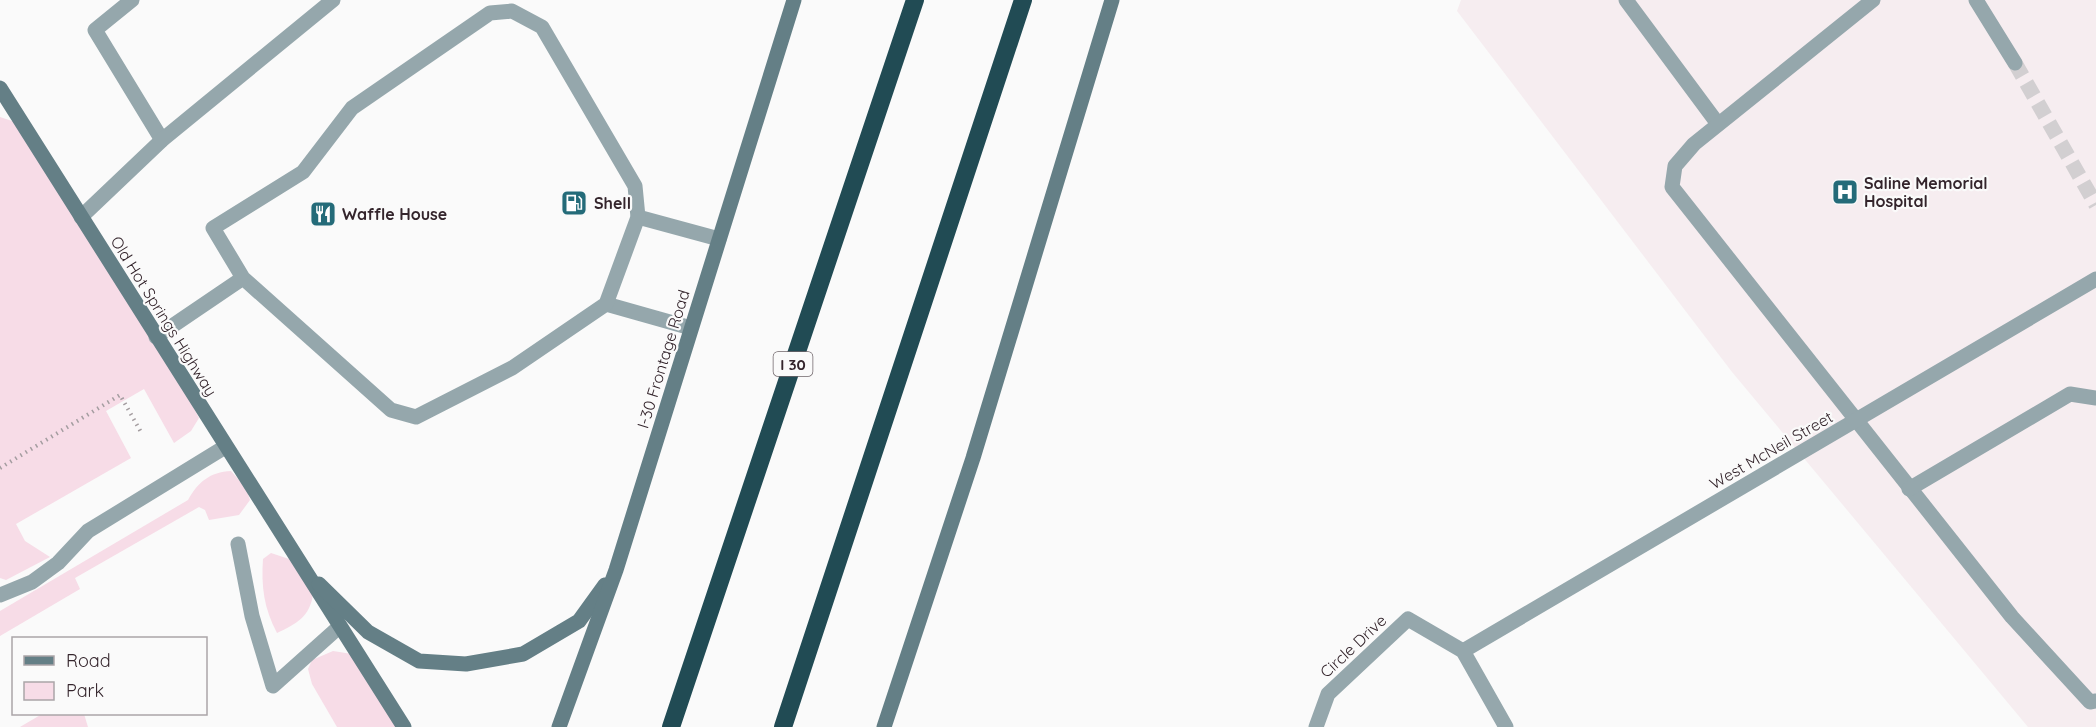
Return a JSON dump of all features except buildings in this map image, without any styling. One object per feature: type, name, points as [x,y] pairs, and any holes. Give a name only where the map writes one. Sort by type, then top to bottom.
[{"type":"highway","name":"I 30","points":[[672,727],[915,0]]},
{"type":"highway","points":[[783,727],[1023,0]]},
{"type":"main road","name":"I-30 Frontage Road","points":[[559,727],[616,570],[794,0]]},
{"type":"main road","points":[[884,727],[973,458],[1112,0]]},
{"type":"main road","name":"Old Hot Springs Highway","points":[[2,95],[404,727]]},
{"type":"main road","name":"Old Hot Springs Highway","points":[[298,563],[368,632],[419,662],[466,664],[523,654],[579,621],[616,570]]},
{"type":"street","points":[[132,0],[95,30],[162,140]]},
{"type":"street","points":[[81,218],[162,140],[333,0]]},
{"type":"street","points":[[1626,0],[1718,124]]},
{"type":"street","points":[[1873,0],[1694,144],[1674,166],[1672,187],[1855,422],[2012,617],[2090,702],[2096,701]]},
{"type":"street","points":[[1976,0],[2015,63]]},
{"type":"street","points":[[512,11],[542,27],[634,186],[638,217],[606,304],[512,368],[416,417],[392,410],[243,278],[213,228],[303,172],[352,108],[490,13],[512,11]]},
{"type":"street","points":[[638,217],[719,239]]},
{"type":"street","points":[[156,338],[243,278]]},
{"type":"street","name":"West McNeil Street","points":[[1463,651],[2096,279]]},
{"type":"street","points":[[606,304],[691,328]]},
{"type":"street","points":[[1909,489],[2070,394],[2096,398]]},
{"type":"street","points":[[0,595],[32,582],[58,563],[88,531],[225,447]]},
{"type":"street","points":[[238,544],[252,616],[273,686],[339,627]]},
{"type":"street","name":"Circle Drive","points":[[1316,727],[1328,694],[1408,619],[1463,651]]},
{"type":"street","points":[[1463,651],[1506,727]]},
{"type":"path","points":[[0,468],[120,395],[141,432]]},
{"type":"shaded area","name":"Saline Memorial Hospital","points":[[1461,0],[2096,0],[2096,727],[2028,727],[1732,372],[1457,11]]},
{"type":"green space","points":[[0,117],[15,122],[182,386],[199,418],[191,431],[174,443],[144,389],[106,411],[131,458],[16,524],[25,541],[50,557],[6,580],[0,578]]},
{"type":"green space","points":[[231,471],[246,488],[250,500],[239,515],[209,520],[205,510],[199,507],[75,578],[80,589],[0,636],[0,611],[188,500],[205,479],[217,473]]},
{"type":"green space","points":[[271,553],[289,559],[313,594],[309,609],[301,619],[277,633],[266,606],[263,588],[263,559]]},
{"type":"green space","points":[[333,651],[352,654],[397,727],[337,727],[312,684],[308,669],[312,660]]},
{"type":"green space","points":[[40,715],[84,715],[88,727],[20,727]]},
{"type":"tunnel","points":[[2015,63],[2096,205]]},
{"type":"place","name":"Saline Memorial Hospital","points":[[1845,192]]},
{"type":"place","name":"Shell","points":[[574,203]]},
{"type":"place","name":"Waffle House","points":[[323,214]]}]
